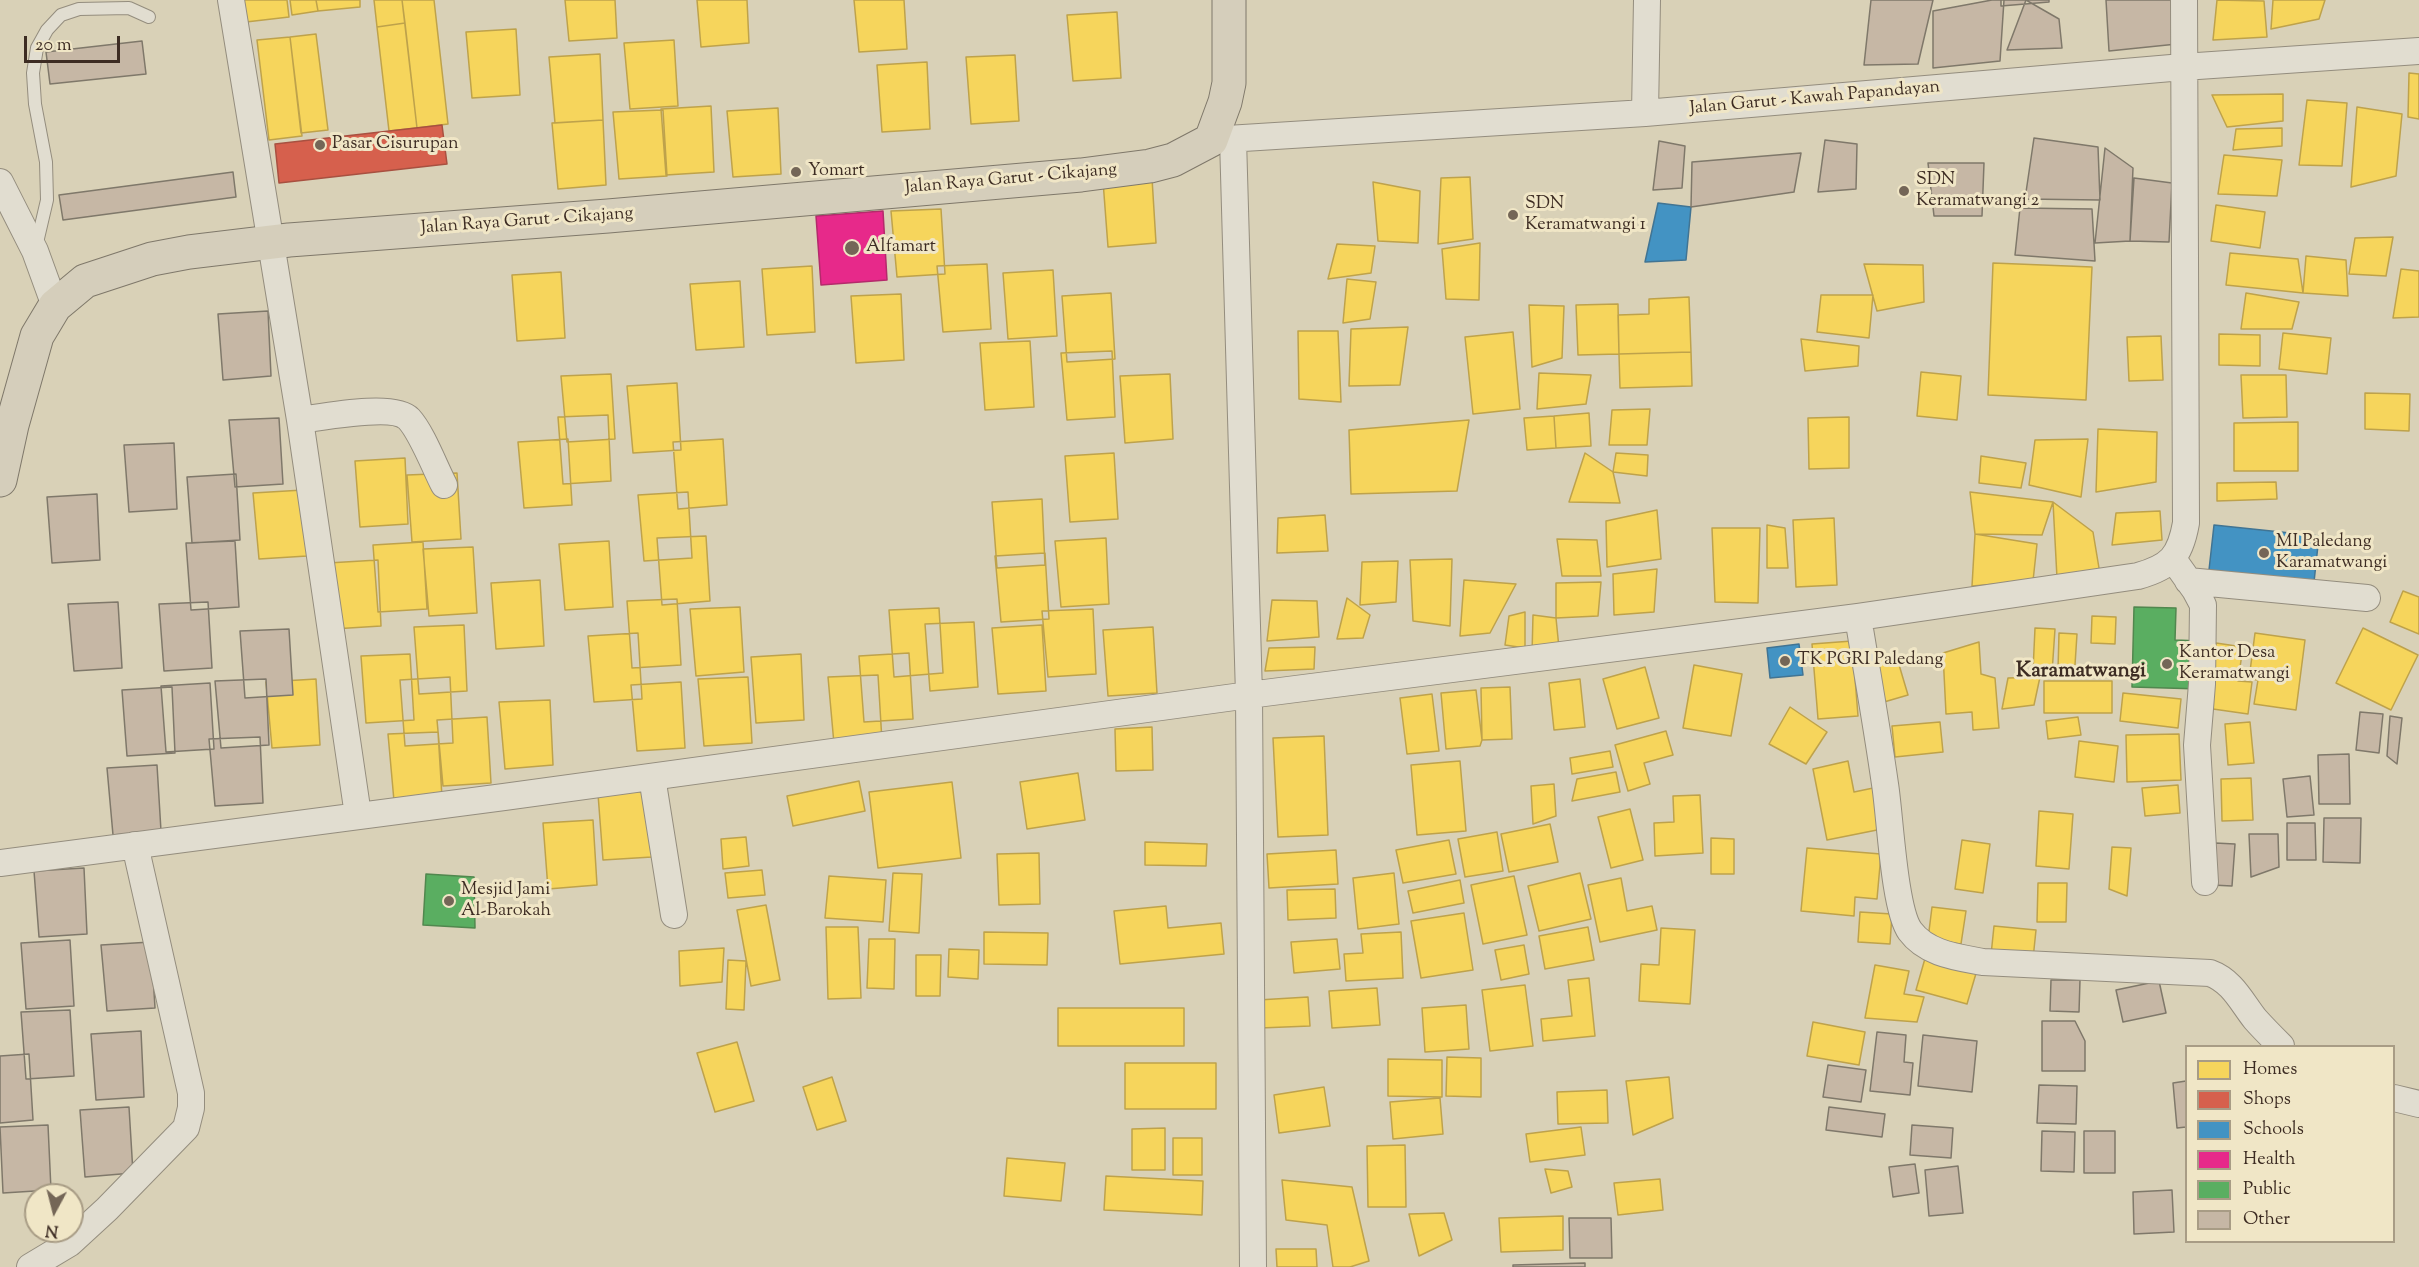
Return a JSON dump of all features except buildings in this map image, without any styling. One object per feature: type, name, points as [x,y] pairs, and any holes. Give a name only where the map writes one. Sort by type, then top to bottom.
[{"type":"main road","points":[[1212,143],[1229,83],[1229,0]]},
{"type":"main road","name":"Jalan Raya Garut - Cikajang","points":[[0,480],[12,425],[37,336],[55,306],[85,281],[152,259],[189,252],[272,243],[1081,175],[1150,166],[1173,160],[1212,143]]},
{"type":"street","points":[[231,0],[300,420],[358,815]]},
{"type":"street","points":[[1645,113],[1647,0]]},
{"type":"street","points":[[0,863],[1249,695],[1858,617],[2138,576],[2156,571],[2173,560],[2182,544],[2186,523],[2184,0]]},
{"type":"street","name":"Jalan Garut - Kawah Papandayan","points":[[1212,143],[1645,113],[2183,67],[2419,51]]},
{"type":"street","points":[[1212,143],[1249,695],[1253,1267]]},
{"type":"street","points":[[0,182],[35,251],[55,306]]},
{"type":"street","points":[[300,420],[382,411],[405,415],[413,424],[444,485]]},
{"type":"street","points":[[2173,560],[2203,605],[2202,684],[2197,745],[2205,882]]},
{"type":"street","points":[[2188,581],[2367,598]]},
{"type":"street","points":[[1858,617],[1885,785],[1900,908],[1908,929],[1921,943],[1948,955],[1983,962],[2210,973],[2221,977],[2228,983],[2279,1045]]},
{"type":"street","points":[[652,777],[674,915]]},
{"type":"street","points":[[30,1267],[70,1243],[107,1209],[186,1128],[191,1108],[192,1093],[135,845]]},
{"type":"street","points":[[2395,1098],[2419,1104]]},
{"type":"lane","points":[[35,251],[47,200],[46,162],[34,104],[33,73],[37,48],[47,30],[61,15],[79,9],[129,8],[149,17]]},
{"type":"place","name":"Pasar Cisurupan","points":[[320,145]]},
{"type":"place","name":"Yomart","points":[[796,172]]},
{"type":"place","name":"SDN Keramatwangi 2","points":[[1904,191]]},
{"type":"place","name":"SDN Keramatwangi 1","points":[[1513,215]]},
{"type":"place","name":"Alfamart","points":[[852,248]]},
{"type":"place","name":"MI Paledang Karamatwangi","points":[[2264,553]]},
{"type":"place","name":"TK PGRI Paledang","points":[[1785,661]]},
{"type":"place","name":"Kantor Desa Keramatwangi","points":[[2167,664]]},
{"type":"place","name":"Mesjid Jami Al-Barokah","points":[[449,901]]},
{"type":"district","name":"Karamatwangi","points":[[2081,672]]}]
